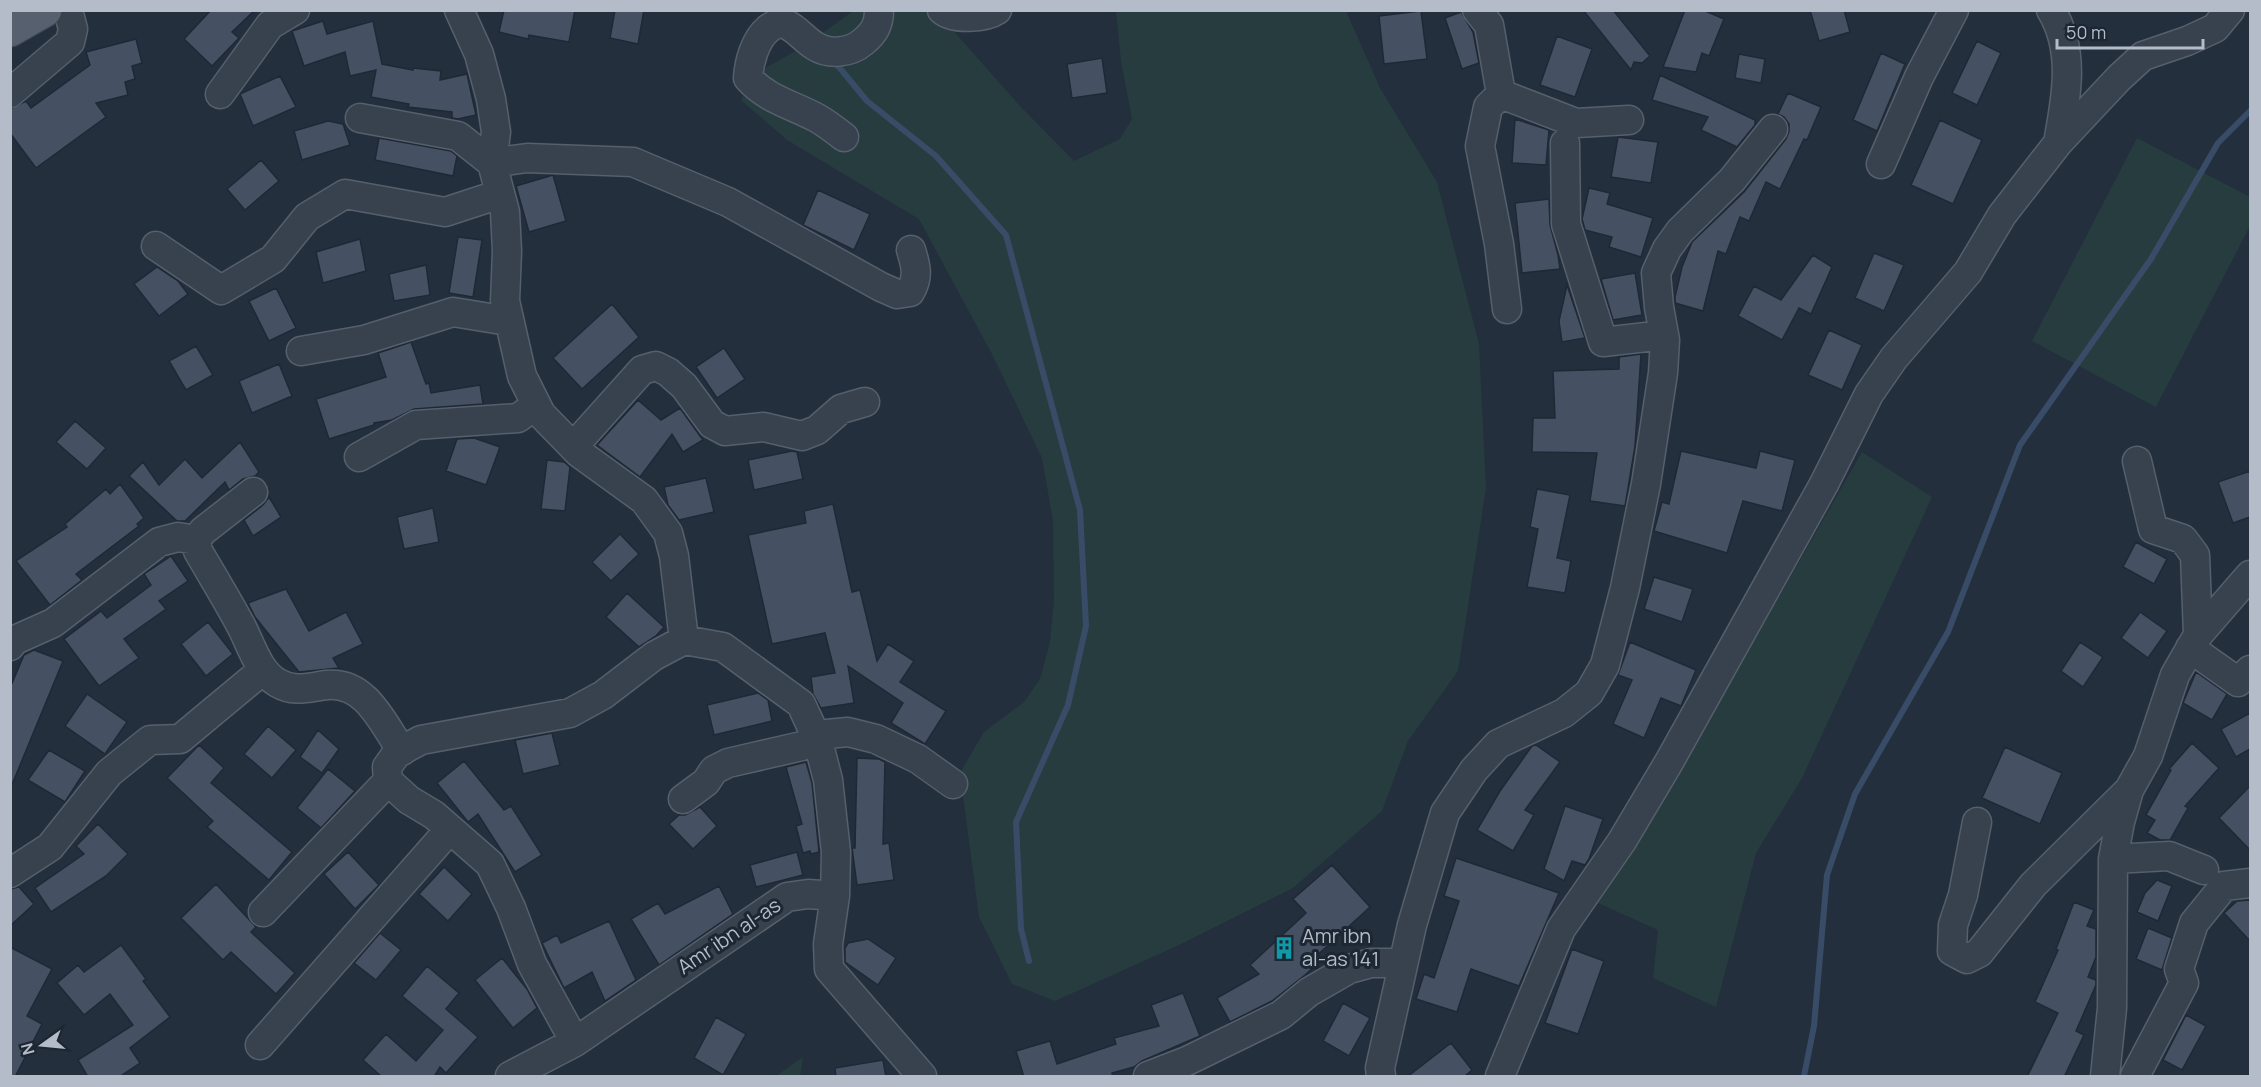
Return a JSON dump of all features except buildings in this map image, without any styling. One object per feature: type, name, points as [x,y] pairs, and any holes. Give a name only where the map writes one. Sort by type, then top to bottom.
[{"type":"main road","points":[[10,30],[45,10]]},
{"type":"street","points":[[10,93],[70,42],[73,29],[68,10]]},
{"type":"street","points":[[220,94],[270,25],[295,10]]},
{"type":"street","points":[[459,10],[479,54],[491,99],[496,132],[492,163],[505,212],[507,251],[504,301],[522,376],[541,414],[573,447],[644,500],[668,533],[674,556],[684,640]]},
{"type":"street","points":[[844,137],[817,118],[777,100],[756,87],[748,78],[749,64],[768,29],[781,22],[792,26],[816,47],[838,52],[850,50],[862,44],[879,24],[879,10]]},
{"type":"street","points":[[942,10],[946,14],[976,18],[997,10]]},
{"type":"street","points":[[1477,10],[1489,26],[1501,94]]},
{"type":"street","points":[[1881,164],[1918,76],[1954,10]]},
{"type":"street","points":[[2051,10],[2059,23],[2066,58],[2068,88],[2058,143]]},
{"type":"street","points":[[1500,1077],[1561,929],[1622,841],[1669,762],[1824,484],[1869,394],[1894,357],[1968,272],[2002,215],[2058,143],[2119,78],[2144,56],[2187,41],[2215,28],[2230,10]]},
{"type":"street","points":[[1501,94],[1576,123],[1629,120]]},
{"type":"street","points":[[1501,94],[1488,107],[1480,146],[1499,244],[1506,309]]},
{"type":"street","points":[[360,118],[458,136],[492,163],[527,158],[633,162],[728,202],[897,294],[910,292],[916,282],[916,266],[911,250]]},
{"type":"street","points":[[1381,1077],[1380,1068],[1403,963],[1445,813],[1474,770],[1498,744],[1564,713],[1589,693],[1605,665],[1625,588],[1646,484],[1663,373],[1664,336],[1656,273],[1667,249],[1680,231],[1732,180],[1773,129]]},
{"type":"street","points":[[1565,143],[1566,224],[1603,342],[1664,336]]},
{"type":"street","points":[[156,246],[221,290],[273,259],[306,217],[345,194],[445,212],[500,194]]},
{"type":"street","points":[[301,351],[364,340],[453,312],[508,321]]},
{"type":"street","points":[[573,447],[642,370],[656,366],[668,372],[684,386],[712,424],[725,431],[764,427],[802,436],[817,430],[841,409],[865,402]]},
{"type":"street","points":[[359,457],[416,424],[518,418],[536,405]]},
{"type":"street","points":[[2137,461],[2153,529],[2183,539],[2195,555],[2194,642],[2238,682],[2250,670]]},
{"type":"street","points":[[253,492],[203,531],[196,540],[198,551],[240,623],[262,670],[279,684],[302,691],[329,685],[352,690],[370,703],[402,751]]},
{"type":"street","points":[[10,646],[15,640],[53,623],[159,542],[178,537],[196,540]]},
{"type":"street","points":[[2105,1077],[2112,1008],[2113,859],[2129,790],[2148,756],[2175,675],[2194,642],[2250,575]]},
{"type":"street","points":[[575,1042],[532,964],[511,908],[490,864],[434,815],[399,793],[388,781],[387,767],[397,753],[421,740],[570,713],[603,695],[654,657],[684,640],[723,647],[801,704],[816,738],[828,780],[836,852],[834,896],[828,944],[829,969],[922,1077]]},
{"type":"street","points":[[10,873],[50,847],[109,773],[150,740],[180,739],[262,670]]},
{"type":"street","points":[[683,799],[706,782],[714,770],[728,763],[802,746],[827,734],[848,732],[876,739],[918,759],[953,784]]},
{"type":"street","points":[[263,912],[388,781]]},
{"type":"street","points":[[1977,822],[1963,895],[1953,925],[1952,951],[1967,959],[1979,954],[2033,885],[2129,790]]},
{"type":"street","points":[[260,1045],[450,829]]},
{"type":"street","points":[[2113,859],[2169,856],[2204,870]]},
{"type":"street","points":[[2136,1077],[2184,983],[2179,969],[2194,923],[2224,886],[2250,883]]},
{"type":"street","name":"Amr ibn al-as","points":[[510,1077],[575,1042],[787,897],[808,894],[834,896]]},
{"type":"street","points":[[1148,1077],[1187,1061],[1281,1015],[1309,992],[1349,969],[1371,963],[1403,963]]},
{"type":"green space","points":[[853,11],[926,11],[951,28],[1020,106],[1074,161],[1120,139],[1132,119],[1121,61],[1116,11],[1346,11],[1380,88],[1437,182],[1479,344],[1486,488],[1458,671],[1408,741],[1382,811],[1293,888],[1179,945],[1055,1001],[1012,984],[979,917],[960,773],[984,732],[1024,702],[1040,679],[1050,642],[1054,599],[1053,521],[1042,458],[993,356],[919,219],[787,140],[741,100],[755,74],[806,45]]},
{"type":"green space","points":[[2137,138],[2250,197],[2250,226],[2156,407],[2032,341]]},
{"type":"green space","points":[[1862,452],[1932,497],[1802,778],[1756,853],[1716,1007],[1653,978],[1658,930],[1598,903],[1660,804]]},
{"type":"green space","points":[[803,1057],[800,1076],[776,1076]]},
{"type":"waterway","points":[[834,61],[867,101],[936,156],[1006,235],[1080,510],[1086,626],[1068,705],[1016,822],[1021,929],[1029,961]]},
{"type":"waterway","points":[[1804,1076],[1814,1026],[1827,875],[1855,794],[1948,632],[2020,445],[2151,259],[2218,143],[2250,111]]},
{"type":"place","name":"Amr ibn al-as 141","points":[[1284,948]]}]
